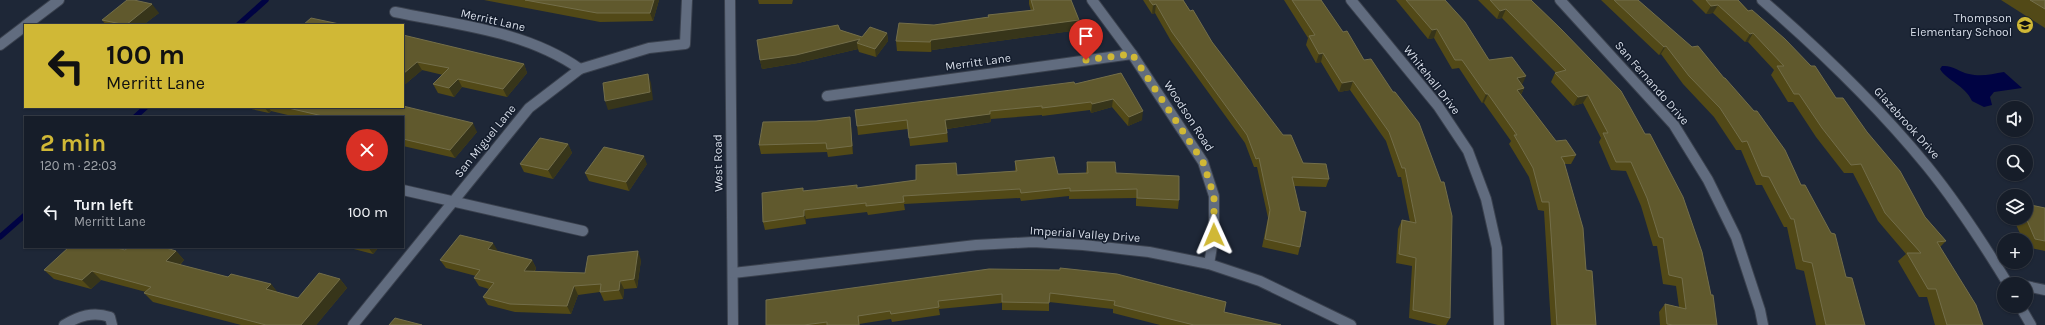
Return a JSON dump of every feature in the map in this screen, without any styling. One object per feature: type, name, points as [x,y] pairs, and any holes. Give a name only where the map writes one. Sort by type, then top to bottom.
[{"type":"street","points":[[27,24],[59,0]]},
{"type":"street","name":"San Miguel Lane","points":[[353,325],[529,108],[580,69],[615,57],[649,48],[685,44],[687,0]]},
{"type":"street","name":"West Road","points":[[730,0],[733,325]]},
{"type":"street","name":"Woodson Road","points":[[1092,0],[1132,54],[1203,162],[1214,196],[1214,235],[1208,264]]},
{"type":"street","name":"Whitehall Drive","points":[[1350,0],[1438,106],[1468,151],[1486,199],[1497,248],[1499,325]]},
{"type":"street","name":"San Fernando Drive","points":[[1560,0],[1674,125],[1708,180],[1736,237],[1764,325]]},
{"type":"street","name":"Glazebrook Drive","points":[[1762,0],[1803,34],[1841,69],[1926,162],[1969,221],[2005,277]]},
{"type":"street","name":"Merritt Lane","points":[[395,12],[522,39],[556,54],[580,69]]},
{"type":"street","points":[[0,45],[24,27]]},
{"type":"street","name":"Merritt Lane","points":[[827,96],[1132,54]]},
{"type":"street","points":[[404,190],[583,231]]},
{"type":"street","name":"Imperial Valley Drive","points":[[733,273],[911,252],[1033,242],[1083,245],[1149,252],[1208,264],[1260,281],[1351,325]]},
{"type":"street","points":[[2033,287],[2045,290]]},
{"type":"street","points":[[64,325],[75,318],[95,313],[104,314],[110,317],[112,325]]},
{"type":"street","points":[[2024,313],[2031,325]]},
{"type":"shaded area","points":[[1942,66],[1973,75],[1986,75],[2004,72],[2022,88],[1994,92],[1990,97],[1992,105],[1984,107],[1972,101],[1961,87],[1947,77],[1940,69]]},
{"type":"building","points":[[127,0],[152,4],[127,24],[102,20]]},
{"type":"building","points":[[525,0],[654,0],[650,13],[597,13]]},
{"type":"building","points":[[1031,0],[1071,0],[1079,20],[931,40],[930,42],[896,41],[899,23],[934,25],[989,17],[988,15],[1034,10]]},
{"type":"building","points":[[1149,0],[1183,0],[1190,11],[1193,10],[1212,42],[1283,135],[1291,135],[1303,163],[1326,164],[1329,179],[1292,177],[1300,211],[1306,212],[1300,247],[1265,239],[1270,210],[1259,158],[1256,159],[1247,135],[1172,32],[1156,4],[1153,5]]},
{"type":"building","points":[[1292,0],[1321,0],[1343,32],[1347,31],[1364,60],[1371,59],[1393,92],[1395,92],[1419,123],[1441,182],[1444,182],[1452,216],[1450,318],[1413,310],[1416,258],[1399,254],[1402,220],[1416,223],[1405,168],[1402,168],[1389,132],[1353,81],[1342,83],[1323,53],[1319,54],[1309,36],[1315,35]]},
{"type":"building","points":[[1406,0],[1445,0],[1465,22],[1489,60],[1512,57],[1526,76],[1517,78],[1524,88],[1517,90],[1556,141],[1566,140],[1576,155],[1561,157],[1564,162],[1583,228],[1586,270],[1592,271],[1596,325],[1557,325],[1549,202],[1542,202],[1533,168],[1514,135],[1517,135],[1488,94],[1486,94],[1462,60],[1455,60],[1437,29],[1432,30]]},
{"type":"building","points":[[1490,0],[1531,0],[1621,91],[1645,134],[1650,134],[1683,197],[1702,252],[1711,295],[1713,295],[1717,325],[1667,324],[1665,304],[1686,309],[1682,278],[1669,275],[1663,238],[1659,237],[1647,198],[1631,162],[1616,162],[1603,133],[1608,133],[1588,95],[1578,97],[1555,73],[1566,70],[1506,9],[1500,11]]},
{"type":"building","points":[[1614,0],[1638,0],[1692,47],[1698,46],[1724,78],[1754,111],[1757,111],[1785,150],[1801,185],[1805,185],[1831,233],[1835,234],[1846,277],[1852,278],[1865,325],[1826,325],[1812,263],[1803,261],[1794,219],[1791,219],[1769,177],[1762,176],[1747,141],[1742,142],[1720,108],[1689,76],[1666,46],[1664,47]]},
{"type":"building","points":[[1706,0],[1738,0],[1748,11],[1752,10],[1785,39],[1811,66],[1815,66],[1836,98],[1843,98],[1867,132],[1900,171],[1925,217],[1946,241],[1937,242],[1976,305],[1983,325],[1947,325],[1936,289],[1928,289],[1907,253],[1921,253],[1885,213],[1861,164],[1851,165],[1822,128],[1799,94],[1794,94],[1777,66],[1784,66],[1753,33],[1750,34],[1718,5],[1711,6]]},
{"type":"building","points":[[2030,0],[2045,0],[2045,9]]},
{"type":"building","points":[[311,18],[339,24],[304,24]]},
{"type":"building","points":[[838,25],[840,30],[862,37],[870,27],[887,33],[875,49],[857,43],[860,39],[796,55],[760,60],[757,40]]},
{"type":"building","points":[[404,35],[524,64],[503,89],[458,79],[449,88],[433,84],[449,68],[417,62],[404,73]]},
{"type":"building","points":[[1121,73],[1143,111],[1129,117],[1113,99],[1092,104],[1091,102],[1042,108],[1042,106],[990,111],[990,114],[945,120],[947,133],[909,138],[907,120],[857,126],[855,110],[1074,82],[1075,84]]},
{"type":"building","points":[[648,74],[650,92],[605,101],[603,83]]},
{"type":"building","points":[[404,106],[473,123],[450,150],[404,139],[404,116],[323,116],[288,108],[404,108]]},
{"type":"building","points":[[850,117],[852,146],[827,149],[826,143],[759,145],[763,122],[816,121]]},
{"type":"building","points":[[540,138],[568,144],[548,170],[520,164]]},
{"type":"building","points":[[604,147],[644,156],[626,182],[585,173]]},
{"type":"building","points":[[1054,157],[1058,174],[1088,173],[1087,162],[1115,162],[1116,173],[1179,176],[1179,200],[1137,198],[1137,189],[1070,191],[1070,188],[1021,193],[1020,189],[903,196],[904,202],[866,206],[866,203],[804,210],[804,216],[763,222],[762,193],[803,188],[803,191],[857,185],[857,188],[916,180],[916,165],[956,163],[957,175],[1017,171],[1015,161]]},
{"type":"building","points":[[2033,205],[2045,208],[2045,241],[2035,239],[2029,225],[2033,225]]},
{"type":"building","points":[[460,235],[493,243],[488,249],[532,260],[524,271],[585,273],[588,256],[638,251],[634,279],[620,281],[619,290],[600,292],[601,284],[574,286],[567,306],[510,304],[483,297],[494,283],[474,278],[480,270],[440,260]]},
{"type":"building","points":[[68,248],[117,248],[125,250],[128,248],[166,248],[176,251],[166,261],[228,277],[231,274],[271,284],[266,289],[298,298],[319,273],[340,279],[301,325],[266,325],[144,293],[151,287],[92,271],[82,280],[44,270]]},
{"type":"building","points":[[1060,268],[1117,274],[1226,302],[1224,312],[1281,325],[1194,325],[1114,305],[1115,301],[1050,293],[1049,303],[1002,302],[1002,294],[938,301],[939,307],[891,314],[890,311],[858,316],[859,325],[827,325],[827,322],[804,325],[766,325],[766,300],[989,269],[1060,270]]},
{"type":"building","points":[[395,318],[422,325],[389,325]]},
{"type":"waterway","points":[[239,24],[266,0]]},
{"type":"waterway","points":[[136,116],[145,108]]},
{"type":"waterway","points":[[0,237],[24,216]]},
{"type":"place","name":"Thompson Elementary School","points":[[2025,25]]},
{"type":"route","points":[[1086,60],[1132,54],[1203,162],[1214,196],[1214,235]]}]
